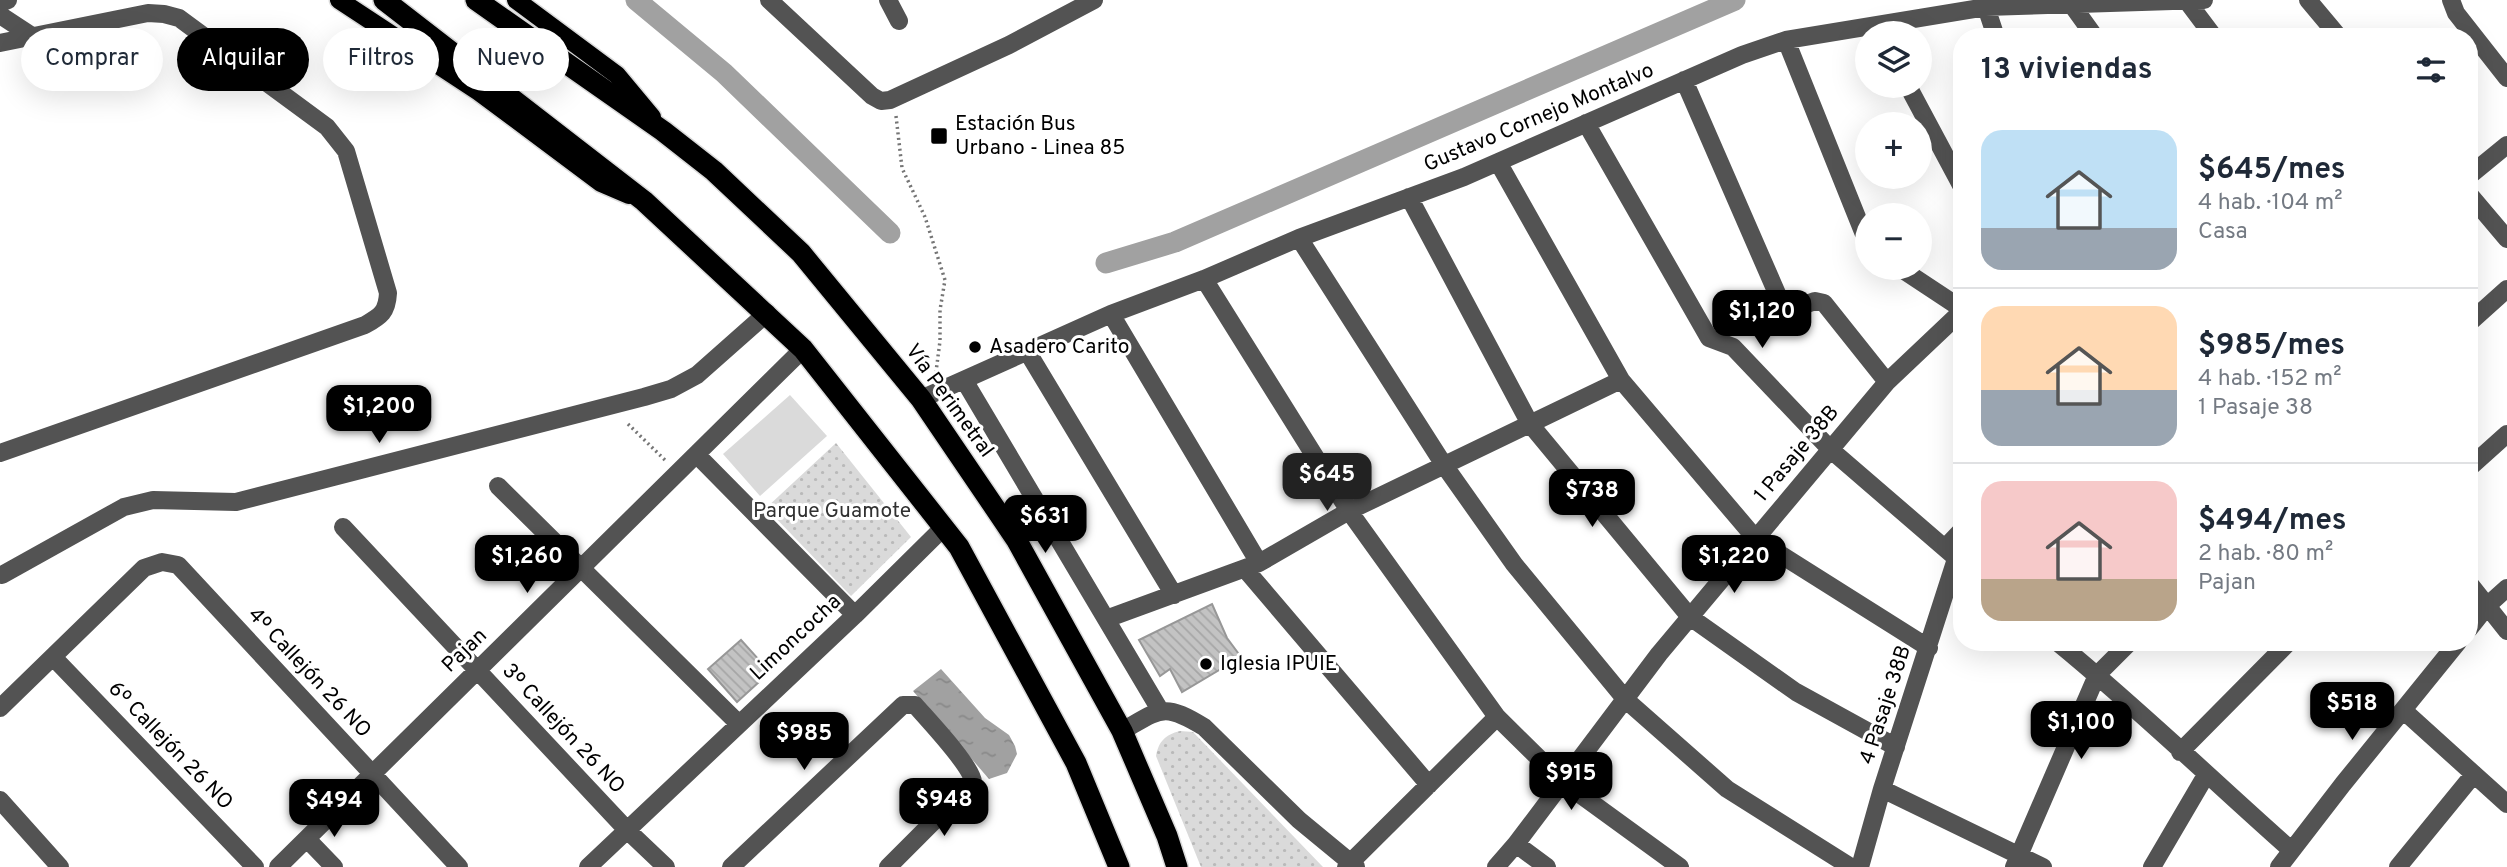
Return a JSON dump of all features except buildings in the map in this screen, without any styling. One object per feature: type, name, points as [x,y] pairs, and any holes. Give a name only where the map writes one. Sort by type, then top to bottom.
[{"type":"highway","points":[[384,0],[644,201],[803,349],[959,547],[1076,763],[1119,867]]},
{"type":"highway","name":"Vía Perimetral","points":[[476,0],[663,131],[714,171],[801,253],[931,395],[1016,539],[1122,731],[1167,836],[1177,867]]},
{"type":"main road","points":[[340,0],[479,92],[601,183],[644,201]]},
{"type":"main road","name":"Vía Perimetral","points":[[516,0],[617,75],[663,131]]},
{"type":"street","points":[[0,3],[8,0]]},
{"type":"street","points":[[769,0],[872,96],[881,100],[890,100],[1009,45],[1094,0]]},
{"type":"street","points":[[888,0],[899,22]]},
{"type":"street","points":[[2308,0],[2331,28]]},
{"type":"street","points":[[2451,0],[2456,13],[2468,28]]},
{"type":"street","points":[[2195,1],[2209,28]]},
{"type":"street","name":"Gustavo Cornejo Montalvo","points":[[1917,21],[1986,7],[2195,1]]},
{"type":"street","points":[[2072,5],[2089,28]]},
{"type":"street","points":[[1986,7],[1993,28]]},
{"type":"street","points":[[0,453],[365,325],[381,316],[387,307],[388,293],[346,151],[327,127],[179,18],[164,13],[148,13],[72,28]]},
{"type":"street","points":[[0,15],[21,29]]},
{"type":"street","name":"Gustavo Cornejo Montalvo","points":[[931,395],[1111,314],[1498,162],[1684,80],[1786,40],[1855,32]]},
{"type":"street","points":[[0,43],[21,38]]},
{"type":"street","points":[[1786,40],[1855,212]]},
{"type":"street","points":[[2478,41],[2507,78]]},
{"type":"street","points":[[1684,80],[1782,305],[1793,309],[1815,301],[1824,303],[1887,382]]},
{"type":"street","points":[[1914,98],[1953,170]]},
{"type":"street","points":[[1586,123],[1709,338],[1733,347],[1830,450],[1953,556]]},
{"type":"street","points":[[2478,169],[2507,145]]},
{"type":"street","points":[[1498,162],[1621,380],[1756,539],[1929,648]]},
{"type":"street","points":[[1409,197],[1530,424],[1690,617],[1796,692],[1896,747]]},
{"type":"street","points":[[2478,205],[2507,239]]},
{"type":"street","points":[[1299,238],[1444,465],[1514,564],[1626,700],[1727,789],[1851,867]]},
{"type":"street","points":[[1204,279],[1349,511],[1497,717],[1563,782],[1680,867]]},
{"type":"street","points":[[1918,280],[1953,304]]},
{"type":"street","points":[[2478,315],[2507,289]]},
{"type":"street","points":[[2,575],[124,507],[153,500],[236,502],[645,397],[697,375],[766,313]]},
{"type":"street","points":[[1111,314],[1252,566],[1429,785]]},
{"type":"street","name":"1 Pasaje 38B","points":[[1496,867],[1659,654],[1887,382],[1953,319]]},
{"type":"street","name":"Pajan","points":[[278,867],[803,349]]},
{"type":"street","points":[[1027,351],[1174,594]]},
{"type":"street","points":[[964,380],[1160,710]]},
{"type":"street","points":[[1106,619],[1252,566],[1349,511],[1621,380]]},
{"type":"street","points":[[2478,460],[2507,434]]},
{"type":"street","points":[[697,455],[855,615]]},
{"type":"street","points":[[498,486],[738,723]]},
{"type":"street","name":"3º Callejón 26 NO","points":[[343,527],[627,830],[666,867]]},
{"type":"street","name":"Limoncocha","points":[[588,867],[855,615],[944,527]]},
{"type":"street","name":"4 Pasaje 38B","points":[[1860,867],[1882,789],[1929,648],[1953,561]]},
{"type":"street","name":"4º Callejón 26 NO","points":[[53,657],[144,568],[162,562],[178,565],[459,867]]},
{"type":"street","points":[[2478,618],[2507,588]]},
{"type":"street","points":[[2478,594],[2507,631]]},
{"type":"street","points":[[2068,651],[2291,850]]},
{"type":"street","points":[[2016,861],[2097,675],[2121,651]]},
{"type":"street","points":[[2180,752],[2280,651]]},
{"type":"street","points":[[2279,867],[2451,651]]},
{"type":"street","points":[[0,708],[53,657]]},
{"type":"street","name":"6º Callejón 26 NO","points":[[53,657],[255,867]]},
{"type":"street","points":[[731,867],[903,705],[915,705],[971,773],[973,782],[888,867]]},
{"type":"street","points":[[1122,731],[1160,710],[1176,713],[1204,727],[1299,820],[1351,865],[1497,717]]},
{"type":"street","points":[[2403,710],[2507,804]]},
{"type":"street","points":[[2399,867],[2474,774]]},
{"type":"street","points":[[2152,867],[2206,775]]},
{"type":"street","points":[[1882,789],[2016,861],[2043,867]]},
{"type":"street","points":[[0,800],[60,867]]},
{"type":"street","points":[[307,839],[334,867]]},
{"type":"street","points":[[1516,844],[1547,867]]},
{"type":"path","points":[[890,100],[896,117],[902,168],[925,217],[945,280],[940,310],[936,380],[931,395]]},
{"type":"path","points":[[628,424],[678,472]]},
{"type":"green space","points":[[790,395],[827,436],[760,496],[723,454]]},
{"type":"green space","name":"Parque Guamote","points":[[836,443],[911,537],[851,596],[766,508]]},
{"type":"green space","points":[[1180,731],[1193,732],[1323,867],[1201,867],[1156,756],[1164,739]]},
{"type":"water","points":[[941,669],[985,718],[1009,735],[1017,754],[1007,773],[989,779],[913,691]]},
{"type":"waterway","points":[[636,0],[724,73],[890,233]]},
{"type":"waterway","points":[[1106,263],[1175,242],[1735,0]]},
{"type":"place","name":"Estación Bus Urbano - Linea 85","points":[[939,136]]},
{"type":"place","name":"Asadero Carito","points":[[975,347]]},
{"type":"place","name":"Iglesia IPUIE","points":[[1206,664]]}]
